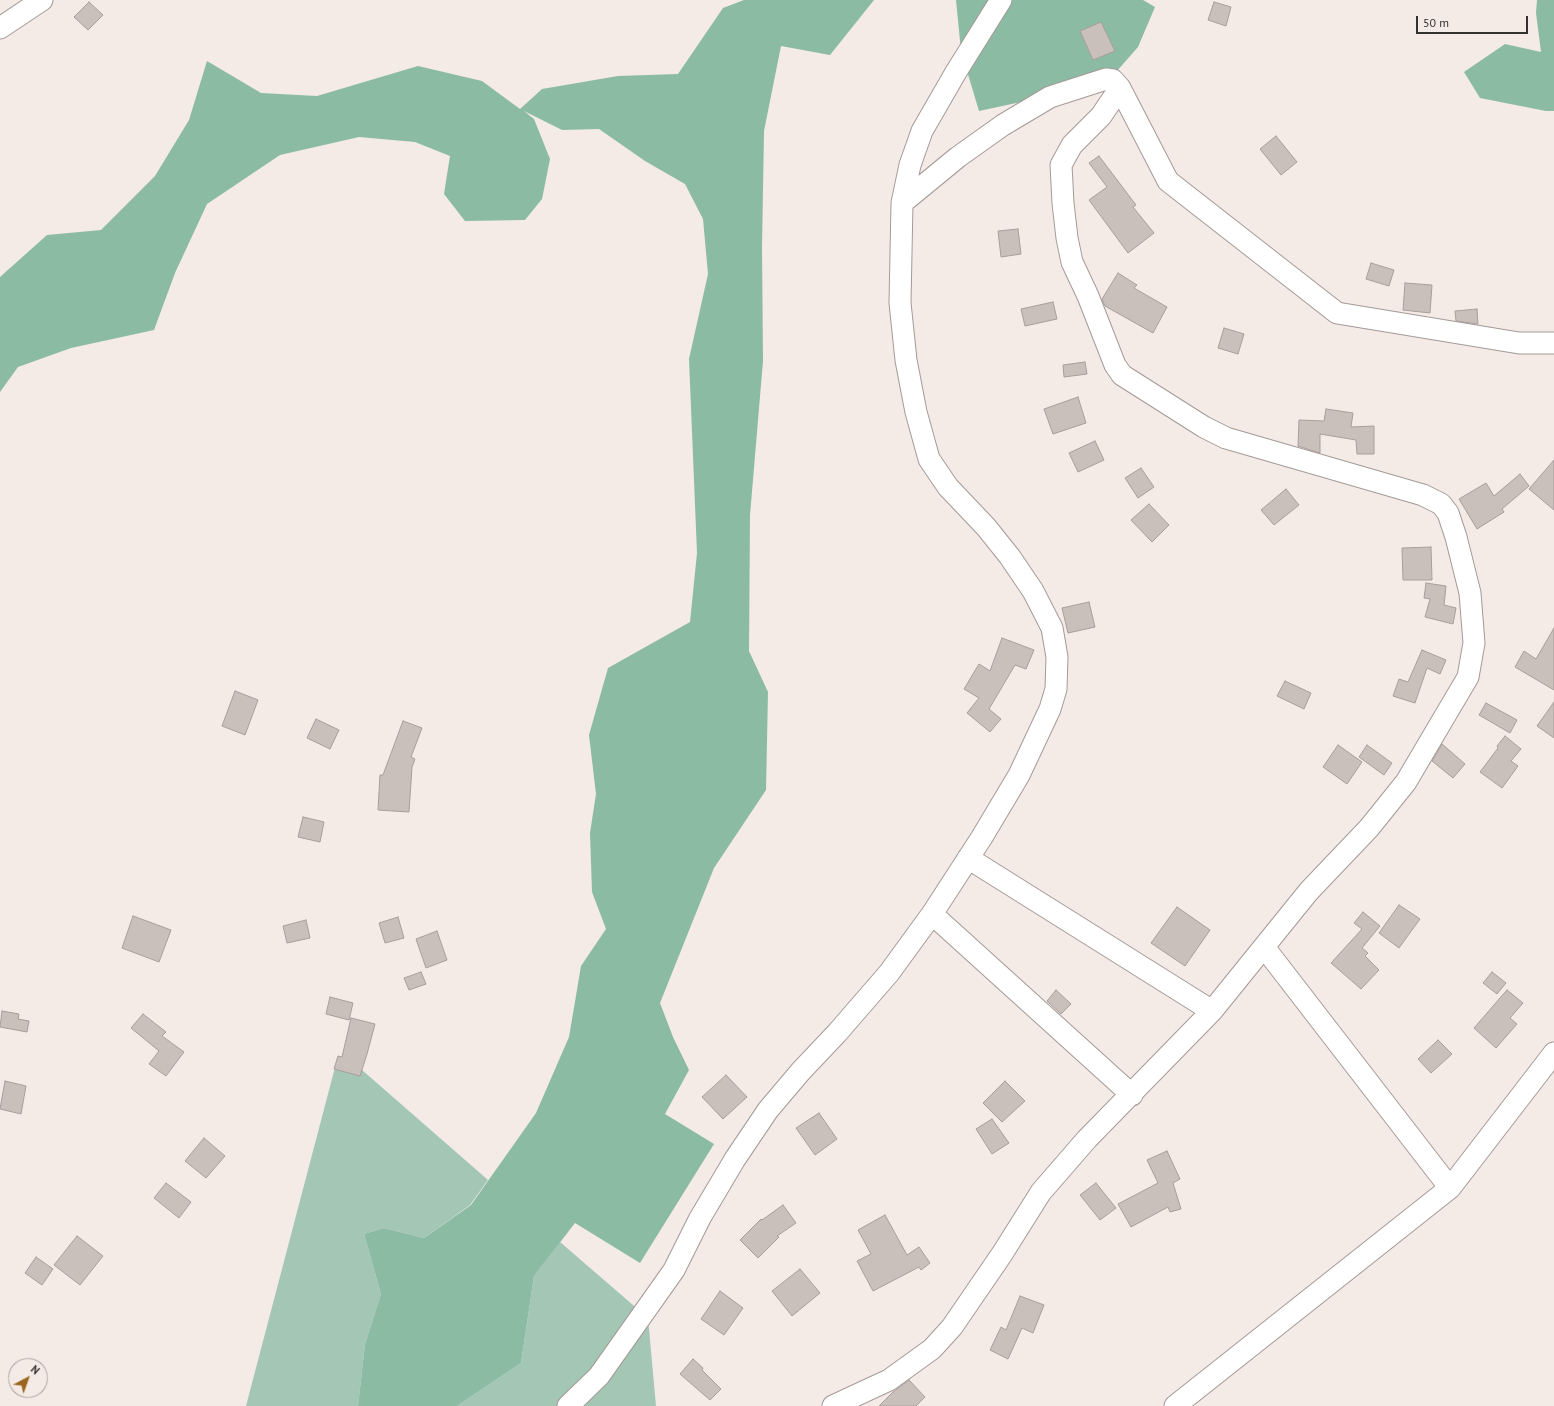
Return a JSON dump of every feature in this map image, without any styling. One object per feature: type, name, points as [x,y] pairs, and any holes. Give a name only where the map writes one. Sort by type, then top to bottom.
[{"type":"street","points":[[0,28],[42,0]]},
{"type":"street","points":[[568,1406],[599,1376],[674,1270],[700,1218],[735,1159],[768,1110],[889,973],[932,914],[1019,775],[1050,709],[1056,689],[1057,657],[1052,628],[1033,591],[1010,557],[986,528],[948,487],[929,459],[916,412],[906,360],[900,303],[902,203],[910,165],[922,131],[956,72],[1001,0]]},
{"type":"street","points":[[902,203],[958,157],[1003,125],[1050,97],[1106,79],[1113,80],[1120,88],[1168,181],[1337,313],[1519,343],[1554,343]]},
{"type":"street","points":[[833,1406],[889,1380],[932,1349],[952,1326],[1002,1254],[1042,1192],[1087,1139],[1132,1095],[1212,1011],[1309,891],[1369,828],[1406,782],[1468,677],[1474,643],[1470,593],[1456,537],[1448,514],[1441,504],[1423,495],[1226,438],[1204,427],[1122,375],[1115,365],[1088,296],[1072,262],[1067,238],[1063,203],[1061,165],[1072,145],[1101,116],[1120,88]]},
{"type":"street","points":[[968,858],[1212,1011]]},
{"type":"street","points":[[932,914],[1132,1095]]},
{"type":"street","points":[[1264,946],[1450,1188]]},
{"type":"street","points":[[1175,1406],[1450,1188],[1554,1053]]},
{"type":"green space","points":[[744,0],[874,0],[830,55],[781,46],[764,131],[762,247],[763,361],[750,515],[749,651],[768,692],[766,790],[714,868],[660,1003],[673,1037],[689,1070],[665,1114],[714,1144],[640,1263],[575,1223],[534,1276],[521,1363],[457,1406],[358,1406],[365,1344],[381,1294],[364,1234],[384,1228],[424,1238],[471,1205],[536,1113],[569,1037],[581,966],[606,929],[592,892],[590,833],[596,794],[589,735],[608,668],[690,622],[697,553],[689,359],[708,274],[703,219],[685,184],[645,161],[599,129],[562,130],[524,111],[534,119],[550,159],[542,199],[525,220],[465,221],[444,194],[450,156],[415,142],[359,137],[280,155],[207,204],[175,273],[154,330],[71,348],[18,367],[0,392],[0,277],[47,235],[101,230],[155,176],[189,120],[207,61],[261,93],[317,96],[418,66],[482,81],[520,109],[542,89],[618,76],[678,74],[723,8]]},
{"type":"green space","points":[[956,0],[1143,0],[1155,7],[1138,47],[1102,88],[1049,96],[979,111],[961,51]]},
{"type":"green space","points":[[1537,0],[1554,0],[1554,111],[1546,111],[1480,98],[1464,72],[1505,44],[1541,52],[1536,13]]},
{"type":"green space","points":[[338,1056],[344,1058],[346,1056],[488,1180],[470,1205],[424,1238],[384,1228],[364,1234],[381,1294],[365,1344],[358,1406],[246,1406]]},
{"type":"green space","points":[[560,1242],[648,1318],[656,1406],[457,1406],[521,1363],[534,1276]]},
{"type":"building","points":[[89,2],[103,15],[88,30],[74,17]]},
{"type":"building","points":[[1214,2],[1231,7],[1226,26],[1208,20]]},
{"type":"building","points":[[1101,22],[1115,51],[1093,60],[1080,31]]},
{"type":"building","points":[[1276,136],[1297,162],[1281,175],[1260,149]]},
{"type":"building","points":[[1099,156],[1136,205],[1133,207],[1154,233],[1128,253],[1089,200],[1107,187],[1089,163]]},
{"type":"building","points":[[1018,229],[1021,254],[1001,257],[998,231]]},
{"type":"building","points":[[1371,263],[1394,270],[1389,286],[1366,279]]},
{"type":"building","points":[[1118,273],[1137,285],[1134,288],[1167,307],[1153,333],[1105,306],[1102,299]]},
{"type":"building","points":[[1405,283],[1432,285],[1430,313],[1403,310]]},
{"type":"building","points":[[1053,302],[1057,319],[1025,326],[1021,309]]},
{"type":"building","points":[[1477,309],[1478,324],[1456,321],[1455,311]]},
{"type":"building","points":[[1224,328],[1244,334],[1238,354],[1218,348]]},
{"type":"building","points":[[1085,362],[1087,374],[1064,377],[1063,365]]},
{"type":"building","points":[[1078,397],[1086,423],[1053,434],[1044,409]]},
{"type":"building","points":[[1326,409],[1353,413],[1351,427],[1374,426],[1374,454],[1357,454],[1356,440],[1320,434],[1320,453],[1298,446],[1299,420],[1324,421]]},
{"type":"building","points":[[1095,441],[1104,460],[1078,472],[1069,453]]},
{"type":"building","points":[[1554,460],[1554,510],[1529,489]]},
{"type":"building","points":[[1141,468],[1154,487],[1138,498],[1125,478]]},
{"type":"building","points":[[1520,474],[1529,486],[1502,509],[1504,512],[1477,529],[1459,499],[1486,483],[1494,496]]},
{"type":"building","points":[[1286,489],[1299,505],[1274,525],[1261,510]]},
{"type":"building","points":[[1149,504],[1169,525],[1152,542],[1131,520]]},
{"type":"building","points":[[1431,547],[1432,580],[1403,580],[1402,548]]},
{"type":"building","points":[[1426,583],[1446,586],[1444,605],[1456,608],[1453,624],[1425,617],[1430,599],[1424,598]]},
{"type":"building","points":[[1089,602],[1095,627],[1068,633],[1062,608]]},
{"type":"building","points":[[1554,628],[1554,690],[1515,667],[1524,651],[1536,659]]},
{"type":"building","points":[[1002,638],[1034,650],[1026,669],[1015,665],[989,709],[1001,719],[990,732],[967,713],[979,698],[964,689],[979,664],[990,671]]},
{"type":"building","points":[[1422,650],[1446,660],[1440,674],[1427,668],[1415,703],[1393,696],[1399,679],[1408,682]]},
{"type":"building","points":[[1285,681],[1311,693],[1304,709],[1277,696]]},
{"type":"building","points":[[235,691],[258,700],[245,735],[222,726]]},
{"type":"building","points":[[1554,702],[1554,738],[1537,726]]},
{"type":"building","points":[[1486,703],[1517,720],[1510,733],[1479,715]]},
{"type":"building","points":[[316,719],[339,730],[330,749],[307,738]]},
{"type":"building","points":[[403,721],[422,728],[411,757],[415,759],[412,767],[409,812],[378,810],[380,775],[383,775]]},
{"type":"building","points":[[1505,736],[1521,749],[1511,761],[1518,766],[1502,788],[1480,772]]},
{"type":"building","points":[[1442,744],[1465,764],[1453,778],[1432,761]]},
{"type":"building","points":[[1338,745],[1362,762],[1347,784],[1323,767]]},
{"type":"building","points":[[1367,745],[1392,763],[1384,775],[1359,757]]},
{"type":"building","points":[[303,817],[324,822],[320,842],[298,837]]},
{"type":"building","points":[[1399,905],[1420,919],[1399,948],[1379,933]]},
{"type":"building","points":[[1177,907],[1210,930],[1185,966],[1151,943]]},
{"type":"building","points":[[1363,912],[1380,926],[1362,948],[1368,953],[1365,956],[1379,970],[1361,989],[1331,963],[1362,929],[1354,923]]},
{"type":"building","points":[[133,916],[171,930],[159,962],[122,948]]},
{"type":"building","points":[[398,917],[404,938],[385,943],[379,923]]},
{"type":"building","points":[[306,920],[310,938],[287,943],[283,926]]},
{"type":"building","points":[[437,931],[447,960],[426,968],[416,939]]},
{"type":"building","points":[[421,972],[426,984],[409,990],[404,978]]},
{"type":"building","points":[[1492,972],[1506,983],[1497,994],[1483,983]]},
{"type":"building","points":[[1056,990],[1071,1004],[1061,1014],[1047,1001]]},
{"type":"building","points":[[1507,990],[1523,1003],[1510,1018],[1517,1024],[1496,1048],[1474,1028]]},
{"type":"building","points":[[330,997],[353,1003],[349,1020],[326,1014]]},
{"type":"building","points":[[2,1011],[19,1014],[18,1019],[29,1021],[27,1032],[0,1027]]},
{"type":"building","points":[[143,1014],[166,1032],[162,1036],[184,1052],[166,1076],[149,1064],[159,1051],[131,1028]]},
{"type":"building","points":[[351,1018],[375,1024],[360,1076],[334,1069],[338,1056],[342,1057]]},
{"type":"building","points":[[1438,1040],[1452,1054],[1431,1073],[1418,1059]]},
{"type":"building","points":[[726,1075],[747,1097],[723,1119],[702,1097]]},
{"type":"building","points":[[5,1081],[26,1086],[21,1114],[0,1109]]},
{"type":"building","points":[[1005,1081],[1025,1101],[1002,1122],[983,1103]]},
{"type":"building","points":[[819,1113],[837,1139],[815,1155],[796,1128]]},
{"type":"building","points":[[992,1119],[1009,1143],[992,1154],[976,1129]]},
{"type":"building","points":[[204,1138],[225,1156],[206,1178],[185,1161]]},
{"type":"building","points":[[1167,1151],[1180,1179],[1173,1183],[1181,1209],[1170,1212],[1168,1207],[1131,1227],[1118,1204],[1158,1183],[1147,1160]]},
{"type":"building","points":[[166,1183],[191,1202],[179,1218],[154,1198]]},
{"type":"building","points":[[1096,1183],[1116,1208],[1100,1220],[1080,1195]]},
{"type":"building","points":[[783,1205],[796,1223],[777,1236],[779,1237],[758,1258],[740,1240],[761,1219],[762,1220]]},
{"type":"building","points":[[885,1215],[907,1255],[919,1247],[930,1263],[921,1270],[919,1267],[873,1291],[857,1261],[871,1254],[858,1230]]},
{"type":"building","points":[[77,1236],[103,1256],[80,1285],[54,1265]]},
{"type":"building","points":[[36,1257],[53,1269],[42,1285],[25,1273]]},
{"type":"building","points":[[800,1269],[820,1293],[792,1316],[772,1291]]},
{"type":"building","points":[[720,1291],[743,1308],[724,1335],[701,1319]]},
{"type":"building","points":[[1020,1296],[1044,1305],[1033,1333],[1022,1328],[1008,1359],[990,1350],[1001,1327],[1006,1330]]},
{"type":"building","points":[[693,1359],[721,1389],[710,1400],[680,1374]]},
{"type":"building","points":[[909,1380],[925,1397],[916,1406],[879,1406],[893,1392]]}]
